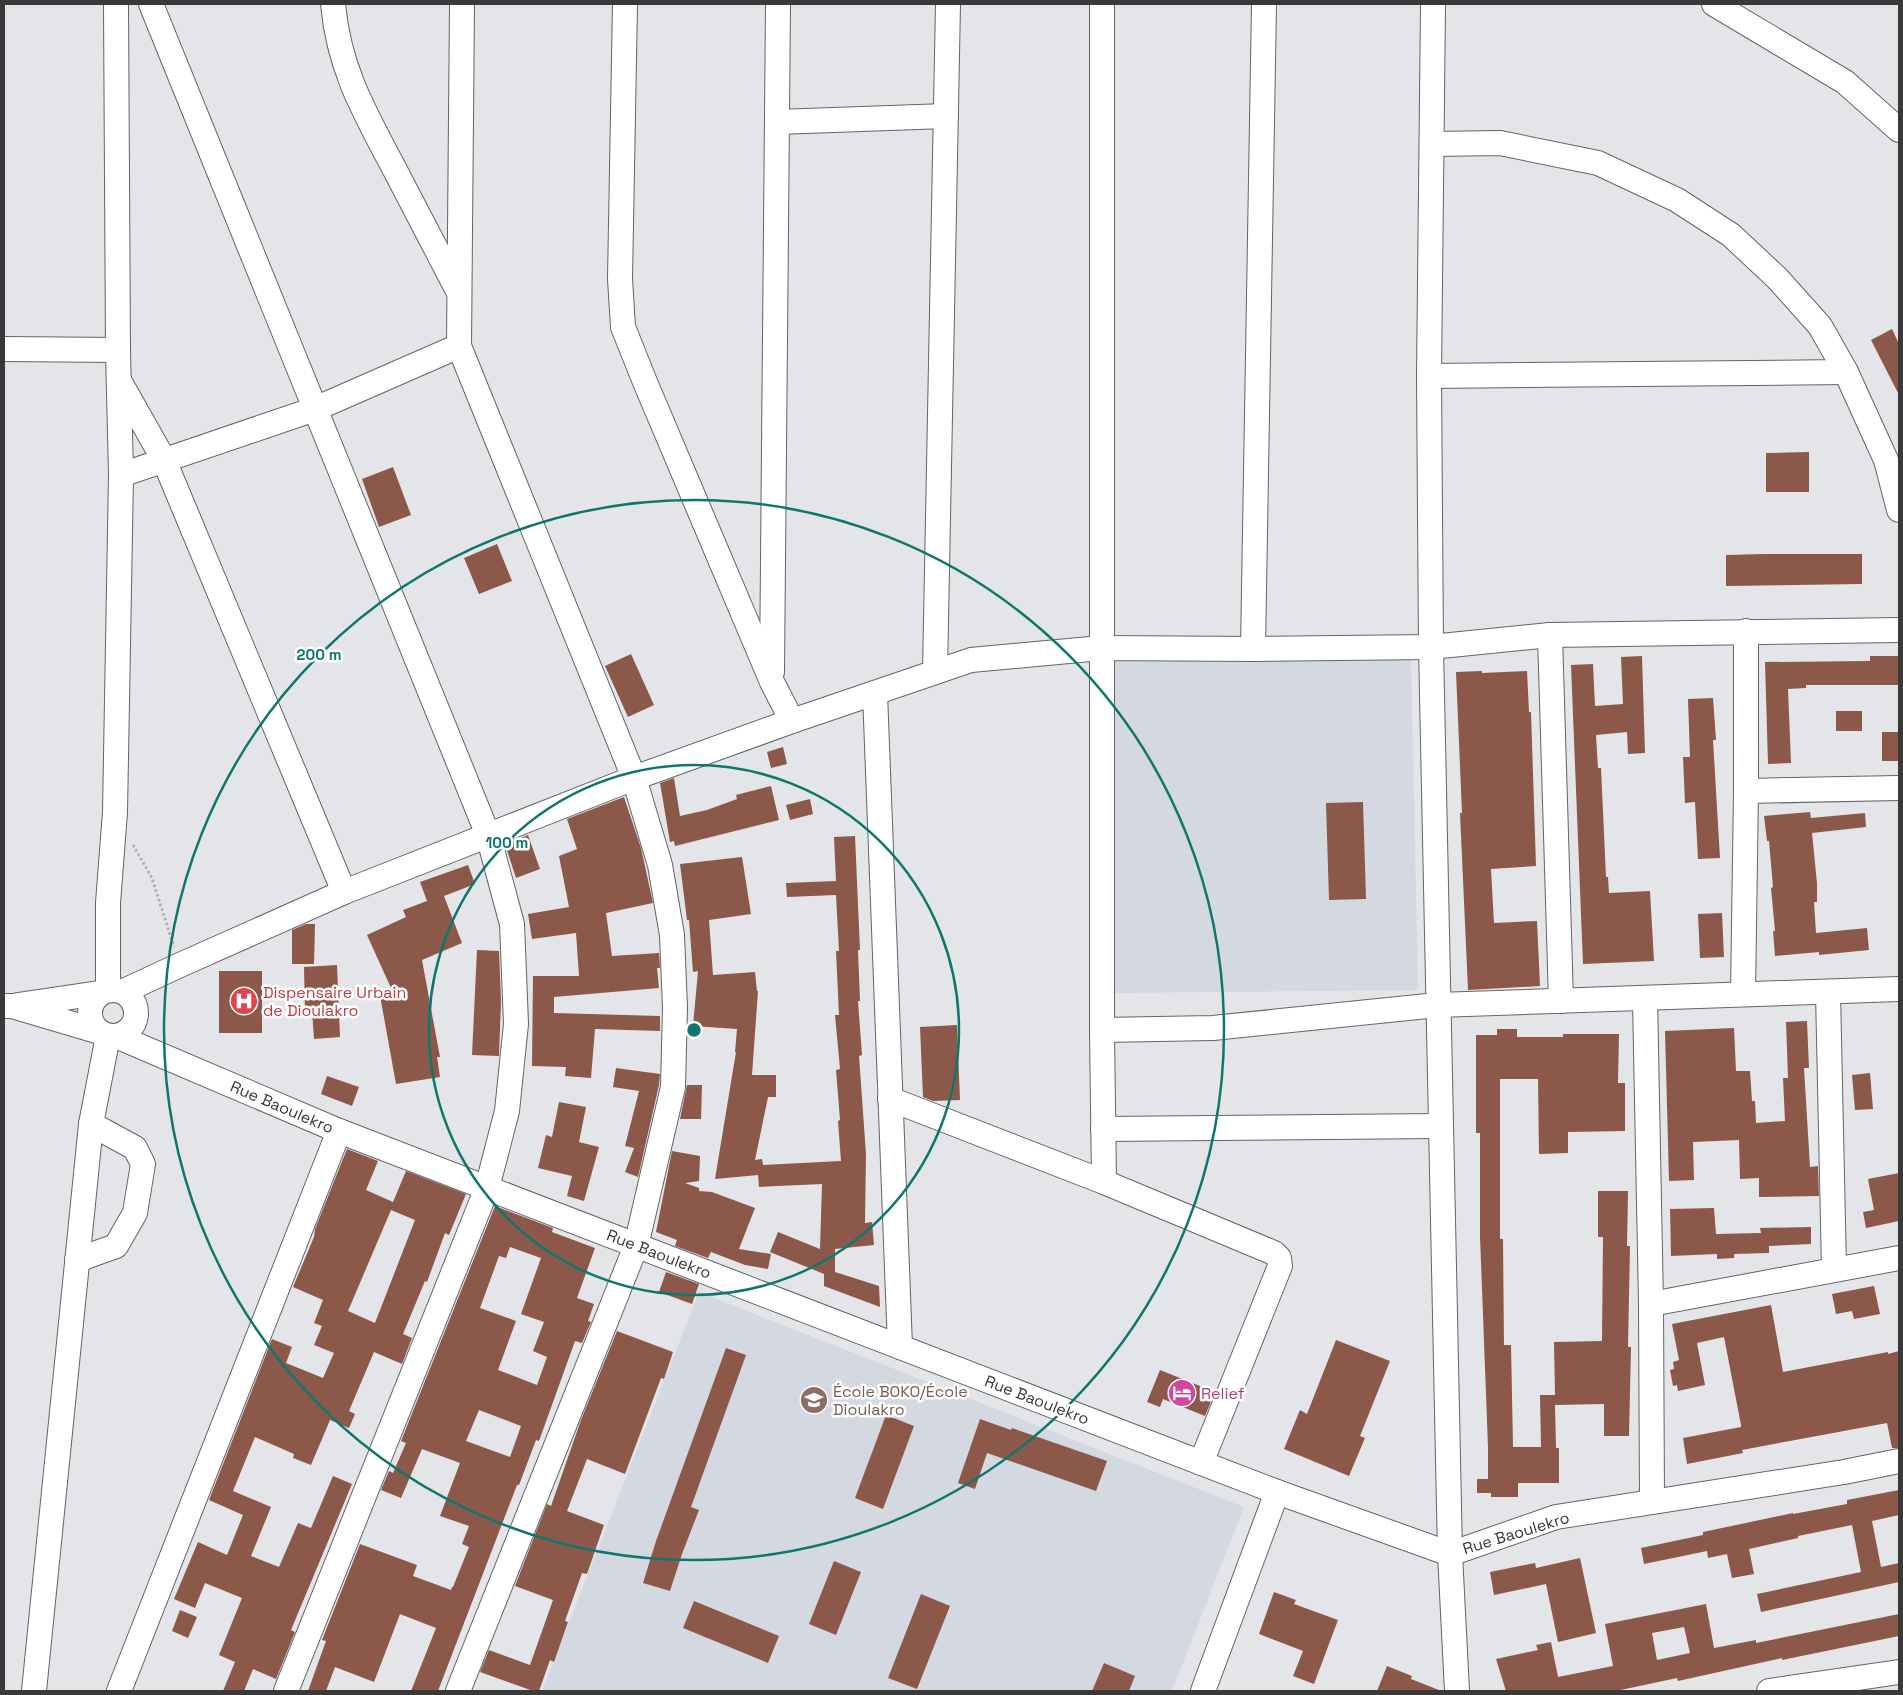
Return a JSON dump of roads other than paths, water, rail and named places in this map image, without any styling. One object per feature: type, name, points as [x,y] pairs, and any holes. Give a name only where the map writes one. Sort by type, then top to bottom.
[{"type":"street","points":[[110,991],[108,903],[115,812],[121,475],[118,350],[116,4]]},
{"type":"street","points":[[151,4],[488,835],[512,924],[516,1024],[508,1111],[487,1188],[286,1691]]},
{"type":"street","points":[[333,4],[335,26],[344,63],[358,99],[459,292]]},
{"type":"street","points":[[458,1691],[636,1246],[672,1087],[675,1008],[672,934],[660,865],[634,778],[459,346],[462,4]]},
{"type":"street","points":[[625,4],[620,279],[623,326],[772,682],[792,721]]},
{"type":"street","points":[[772,682],[778,4]]},
{"type":"street","points":[[935,672],[948,4]]},
{"type":"street","points":[[1102,4],[1101,648],[1104,1182]]},
{"type":"street","points":[[1253,649],[1264,4]]},
{"type":"street","points":[[1433,4],[1430,647],[1450,1554],[1457,1691]]},
{"type":"street","points":[[1714,4],[1845,82],[1899,130]]},
{"type":"street","points":[[777,122],[946,116]]},
{"type":"street","points":[[1432,144],[1500,143],[1598,163],[1677,200],[1731,235],[1777,278],[1820,326],[1846,372],[1886,460],[1899,510]]},
{"type":"street","points":[[121,475],[315,409],[459,346]]},
{"type":"street","points":[[4,349],[118,350]]},
{"type":"street","points":[[1430,376],[1846,372]]},
{"type":"street","points":[[119,382],[164,460],[344,892]]},
{"type":"street","name":"Rue Baoulekro","points":[[8,1006],[110,991],[180,965],[344,892],[634,778],[792,721],[971,660],[1101,648],[1430,647],[1550,635],[1899,630]]},
{"type":"street","points":[[1743,994],[1746,631]]},
{"type":"street","points":[[1550,635],[1561,1001]]},
{"type":"street","points":[[875,693],[900,1347]]},
{"type":"street","points":[[1746,791],[1899,788]]},
{"type":"street","points":[[1102,1030],[1213,1028],[1437,1005],[1899,990]]},
{"type":"street","points":[[108,1035],[129,1029],[136,1016],[134,1002],[110,991]]},
{"type":"street","points":[[108,1035],[92,1024],[89,1013],[92,1001],[110,991]]},
{"type":"street","points":[[1828,992],[1834,1269]]},
{"type":"street","points":[[1645,998],[1651,1304],[1652,1501]]},
{"type":"street","name":"Rue Baoulekro","points":[[8,1006],[108,1035],[339,1131],[636,1246],[1277,1492],[1450,1554],[1556,1517],[1844,1472],[1899,1461]]},
{"type":"street","points":[[34,1691],[91,1124],[108,1035]]},
{"type":"street","points":[[890,1099],[1104,1182],[1274,1253],[1280,1258],[1280,1266],[1201,1463]]},
{"type":"street","points":[[77,1260],[116,1246],[135,1213],[143,1164],[134,1148],[91,1124]]},
{"type":"street","points":[[1103,1129],[1440,1126]]},
{"type":"street","points":[[119,1691],[339,1131]]},
{"type":"street","points":[[1651,1304],[1899,1258]]},
{"type":"street","points":[[1203,1691],[1277,1492]]},
{"type":"street","points":[[1768,1691],[1899,1672]]},
{"type":"place","name":"Dispensaire Urbain de Dioulakro","points":[[244,1001]]},
{"type":"place","name":"Relief","points":[[1182,1393]]},
{"type":"place","name":"École BOKO/École Dioulakro","points":[[814,1400]]}]
